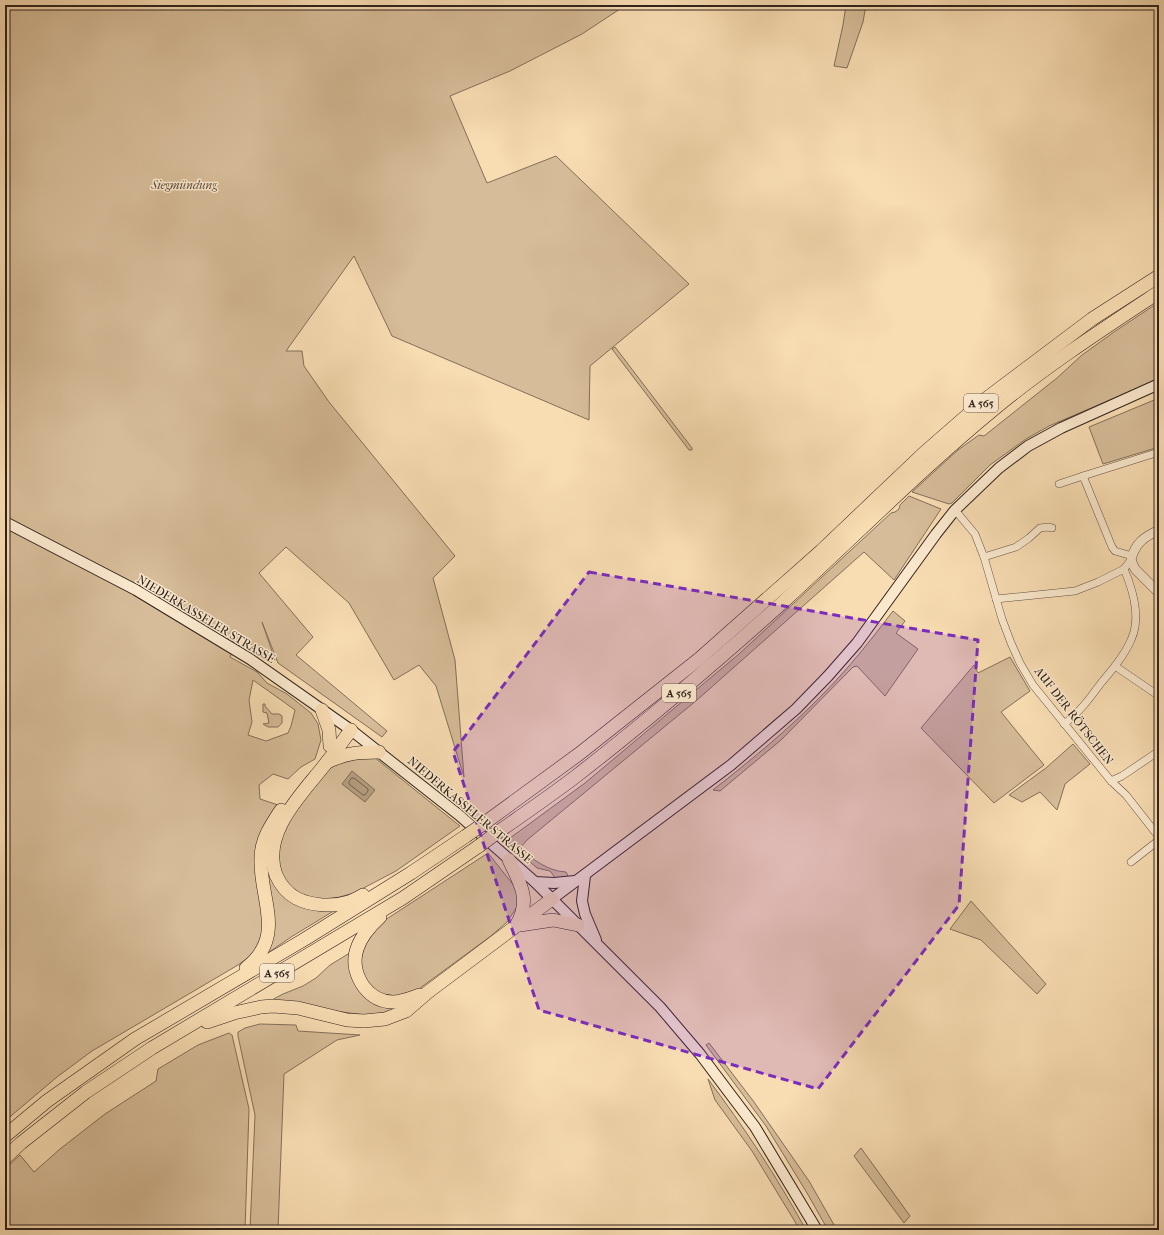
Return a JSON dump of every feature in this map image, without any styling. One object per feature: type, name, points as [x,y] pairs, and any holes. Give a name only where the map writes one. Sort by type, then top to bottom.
[{"type":"highway","name":"A 565","points":[[5,1136],[47,1101],[135,1039],[305,939],[412,873],[486,822],[579,754],[699,659],[820,551],[923,454],[987,398],[1092,319],[1159,276]]},
{"type":"highway","name":"A 565","points":[[5,1158],[21,1143],[86,1092],[152,1048],[402,898],[479,846],[574,778],[655,713],[781,603],[930,465],[994,409],[1047,367],[1159,292]]},
{"type":"highway","points":[[322,710],[329,730],[330,746]]},
{"type":"highway","points":[[217,991],[253,963],[261,953],[267,938],[269,922],[261,859],[262,845],[270,826],[330,746],[348,728]]},
{"type":"highway","points":[[348,728],[327,762],[290,809],[278,832],[272,858],[274,870],[284,889],[296,898],[311,903],[327,905],[348,902],[412,873]]},
{"type":"highway","points":[[327,762],[341,755],[356,752],[379,752]]},
{"type":"highway","points":[[509,860],[523,889],[525,901],[522,915],[517,926]]},
{"type":"highway","points":[[402,898],[368,928],[358,946],[355,956],[356,973],[368,993],[384,1001],[393,1002],[405,1000],[428,992]]},
{"type":"highway","points":[[152,1048],[219,1017],[251,1009],[273,1006],[298,1008],[347,1020],[364,1021],[385,1019],[406,1011],[428,992],[552,899]]},
{"type":"highway","points":[[517,926],[553,920],[578,925]]},
{"type":"main road","points":[[552,899],[581,879],[731,765],[796,709],[857,643],[955,510],[999,468],[1028,446],[1061,428],[1159,384]]},
{"type":"main road","name":"NIEDERKASSELER STRASSE","points":[[5,522],[136,590],[269,671],[348,728],[459,815],[535,882],[660,1007],[700,1054],[755,1127],[817,1230]]},
{"type":"main road","points":[[535,882],[554,883],[581,879]]},
{"type":"main road","points":[[581,879],[582,901],[585,914],[600,947]]},
{"type":"street","points":[[1059,484],[1159,452]]},
{"type":"street","points":[[1083,476],[1112,547],[1115,551],[1131,558],[1136,569],[1159,593]]},
{"type":"street","name":"AUF DER RÖTSCHEN","points":[[955,510],[975,534],[984,557],[1011,643],[1020,663],[1033,685],[1111,781],[1126,795],[1159,838],[1131,862]]},
{"type":"street","points":[[984,557],[1016,547],[1040,528],[1052,528]]},
{"type":"street","points":[[996,599],[1075,591],[1098,582],[1124,569],[1141,540],[1145,536],[1159,530]]},
{"type":"street","points":[[1064,724],[1072,718],[1088,701],[1115,666],[1131,640],[1135,626],[1133,595],[1124,569]]},
{"type":"street","points":[[1115,666],[1159,696]]},
{"type":"street","points":[[1111,781],[1122,776],[1159,751]]},
{"type":"highlighted area","points":[[589,572],[978,640],[959,905],[818,1089],[539,1010],[453,752]]},
{"type":"green space","name":"Siegmündung","points":[[5,5],[626,5],[582,34],[510,71],[450,96],[487,183],[556,156],[689,284],[590,366],[589,420],[392,336],[354,256],[286,351],[302,351],[304,366],[329,402],[455,556],[433,578],[455,660],[464,777],[436,686],[419,665],[394,680],[349,603],[286,547],[259,573],[313,637],[296,655],[387,731],[382,737],[278,663],[262,622],[275,660],[239,636],[230,657],[257,672],[267,683],[287,694],[311,713],[318,724],[321,740],[315,759],[301,767],[288,779],[273,774],[259,785],[260,799],[281,806],[270,820],[264,923],[261,941],[253,954],[238,965],[92,1051],[57,1077],[5,1121]],"holes":[[[253,680],[295,710],[288,733],[266,741],[248,735],[252,722],[249,700]]]},
{"type":"green space","points":[[846,5],[866,5],[863,22],[847,68],[834,66]]},
{"type":"green space","points":[[1159,302],[1159,379],[1049,426],[1026,439],[990,465],[952,503],[949,504],[912,492],[958,450],[979,435],[984,436],[1057,378],[1082,355]]},
{"type":"green space","points":[[615,347],[692,450],[689,450],[612,349]]},
{"type":"green space","points":[[1159,398],[1159,447],[1103,464],[1089,427]]},
{"type":"green space","points":[[909,496],[941,509],[894,580],[864,552],[697,700],[527,840],[520,848],[541,864],[553,870],[566,872],[568,876],[556,879],[550,871],[537,868],[506,841],[585,783],[739,654],[891,513],[899,509],[900,505]]},
{"type":"green space","points":[[893,611],[905,621],[896,633],[918,649],[885,696],[857,666],[853,667],[781,740],[720,791],[713,790],[769,744],[809,708],[850,665]]},
{"type":"green space","points":[[1010,657],[1030,691],[1001,712],[1044,765],[994,803],[921,728],[974,665],[978,673]]},
{"type":"green space","points":[[263,704],[265,704],[272,714],[279,714],[282,716],[282,723],[278,727],[268,727],[263,724],[269,723],[267,713],[263,712]]},
{"type":"green space","points":[[1073,744],[1090,764],[1065,784],[1057,810],[1040,792],[1022,802],[1009,795],[1046,768]]},
{"type":"green space","points":[[374,757],[460,826],[396,871],[354,893],[332,899],[316,899],[301,896],[286,883],[277,864],[279,837],[287,823],[322,776],[336,762]]},
{"type":"green space","points":[[488,853],[515,887],[518,899],[517,907],[507,922],[491,936],[416,991],[393,997],[380,994],[365,982],[360,962],[366,942],[382,922]]},
{"type":"green space","points":[[268,860],[278,888],[337,909],[291,937],[262,957]]},
{"type":"green space","points":[[971,901],[1046,984],[1037,994],[981,940],[950,929]]},
{"type":"green space","points":[[353,951],[353,976],[401,1007],[383,1013],[365,1015],[268,1002],[303,986],[316,978],[330,965]]},
{"type":"green space","points":[[260,1024],[296,1025],[298,1031],[360,1035],[337,1040],[284,1074],[278,1230],[250,1230],[255,1115],[238,1032],[245,1028]]},
{"type":"green space","points":[[229,1033],[232,1035],[249,1109],[245,1230],[5,1230],[5,1169],[20,1155],[34,1172],[60,1149],[105,1114],[156,1081],[158,1069],[198,1045]]},
{"type":"green space","points":[[709,1043],[754,1102],[809,1181],[837,1230],[828,1230],[766,1126],[706,1045]]},
{"type":"green space","points":[[708,1079],[760,1153],[806,1230],[800,1230],[752,1151],[715,1100]]},
{"type":"green space","points":[[861,1148],[910,1216],[904,1223],[854,1156]]},
{"type":"water","points":[[352,771],[375,790],[365,802],[342,784]]}]
